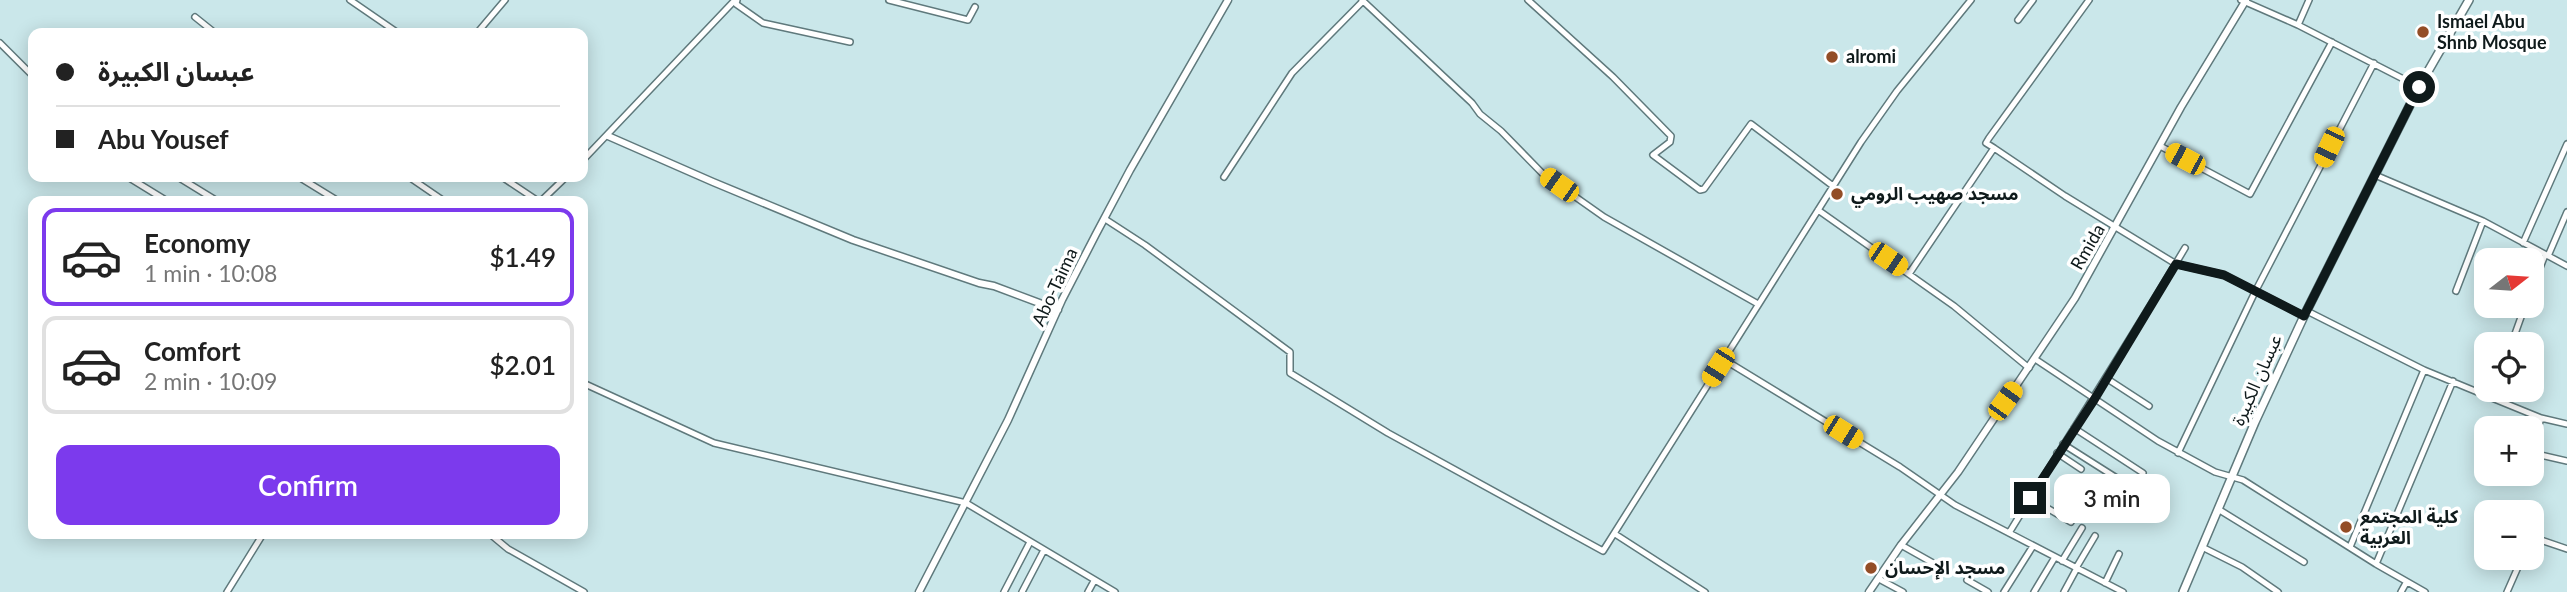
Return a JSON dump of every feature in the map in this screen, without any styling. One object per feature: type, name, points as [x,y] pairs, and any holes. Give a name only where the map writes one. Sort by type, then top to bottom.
[{"type":"main road","name":"عبسان الكبيرة","points":[[2183,592],[2305,314],[2419,87],[2469,0]]},
{"type":"street","points":[[350,0],[391,28]]},
{"type":"street","points":[[481,28],[505,0]]},
{"type":"street","points":[[588,155],[736,0],[736,4],[763,23],[850,42]]},
{"type":"street","points":[[889,0],[968,20],[975,7]]},
{"type":"street","name":"Abo-Taima","points":[[919,592],[967,503],[1058,310],[1130,170],[1228,0]]},
{"type":"street","points":[[1224,177],[1292,73],[1363,0],[1544,174],[1604,217],[1758,304]]},
{"type":"street","points":[[1528,0],[1613,77],[1671,136],[1670,142],[1653,155],[1700,190],[1704,189],[1751,124],[1833,186]]},
{"type":"street","points":[[1105,219],[1290,352],[1290,373],[1388,433],[1603,551],[1833,186],[1897,91],[1970,0]]},
{"type":"street","points":[[2018,20],[2033,0]]},
{"type":"street","points":[[2089,0],[1986,143],[2065,196],[2176,264],[2224,275],[2424,370],[2474,390]]},
{"type":"street","points":[[2298,25],[2309,0]]},
{"type":"street","points":[[2244,1],[2298,25],[2419,87]]},
{"type":"street","name":"Rmida","points":[[1869,592],[2035,359],[2116,227],[2244,1]]},
{"type":"street","points":[[195,17],[209,28]]},
{"type":"street","points":[[2160,146],[2250,194],[2332,42]]},
{"type":"street","points":[[0,43],[28,71]]},
{"type":"street","points":[[2178,453],[2255,292],[2374,63]]},
{"type":"street","points":[[608,136],[853,240],[1058,310]]},
{"type":"street","points":[[2523,243],[2567,144]]},
{"type":"street","points":[[1909,274],[1994,148]]},
{"type":"street","points":[[2375,175],[2483,221],[2567,265]]},
{"type":"street","points":[[136,182],[159,196]]},
{"type":"street","points":[[186,182],[209,196]]},
{"type":"street","points":[[307,182],[330,196]]},
{"type":"street","points":[[416,182],[437,196]]},
{"type":"street","points":[[510,182],[532,196]]},
{"type":"street","points":[[545,196],[561,182]]},
{"type":"street","points":[[1818,210],[1954,306],[2029,368]]},
{"type":"street","points":[[2544,262],[2567,212]]},
{"type":"street","points":[[2456,291],[2483,221]]},
{"type":"street","points":[[2008,533],[2057,453],[2094,400],[2185,248]]},
{"type":"street","points":[[1723,359],[1900,467],[1940,495],[2123,592]]},
{"type":"street","points":[[2035,359],[2178,453],[2216,472],[2243,480],[2406,583],[2425,592]]},
{"type":"street","points":[[2350,547],[2424,370]]},
{"type":"street","points":[[2106,378],[2149,406]]},
{"type":"street","points":[[2376,564],[2453,381]]},
{"type":"street","points":[[588,385],[714,443],[967,503],[1115,592]]},
{"type":"street","points":[[2502,402],[2535,416]]},
{"type":"street","points":[[2544,419],[2567,424]]},
{"type":"street","points":[[2063,444],[2134,489],[2143,473],[2074,428]]},
{"type":"street","points":[[2057,453],[2081,468]]},
{"type":"street","points":[[2544,456],[2567,461]]},
{"type":"street","points":[[2030,498],[2071,522]]},
{"type":"street","points":[[2218,509],[2304,562]]},
{"type":"street","points":[[2062,561],[2082,528]]},
{"type":"street","points":[[1615,534],[1705,592]]},
{"type":"street","points":[[2064,592],[2095,536]]},
{"type":"street","points":[[227,592],[261,539]]},
{"type":"street","points":[[497,539],[508,549],[584,592]]},
{"type":"street","points":[[2544,541],[2567,549]]},
{"type":"street","points":[[1004,592],[1030,542]]},
{"type":"street","points":[[1901,545],[1933,563]]},
{"type":"street","points":[[2004,592],[2033,546]]},
{"type":"street","points":[[2202,547],[2242,567],[2278,592]]},
{"type":"street","points":[[1022,592],[1044,550]]},
{"type":"street","points":[[2105,583],[2119,554]]},
{"type":"street","points":[[2034,592],[2054,557]]},
{"type":"street","points":[[2507,592],[2517,570]]},
{"type":"street","points":[[1879,579],[1903,592]]},
{"type":"street","points":[[1967,580],[1988,592]]},
{"type":"street","points":[[1088,592],[1094,581]]},
{"type":"street","points":[[2400,592],[2406,583]]},
{"type":"place","name":"Ismael Abu Shnb Mosque","points":[[2423,32]]},
{"type":"place","name":"alromi","points":[[1832,57]]},
{"type":"place","name":"مسجد صهيب الرومي","points":[[1837,194]]},
{"type":"place","name":"كلية المجتمع العربية","points":[[2346,527]]},
{"type":"place","name":"مسجد الإحسان","points":[[1871,568]]},
{"type":"route","points":[[2030,498],[2094,400],[2176,264],[2224,275],[2304,316],[2419,87]]}]
